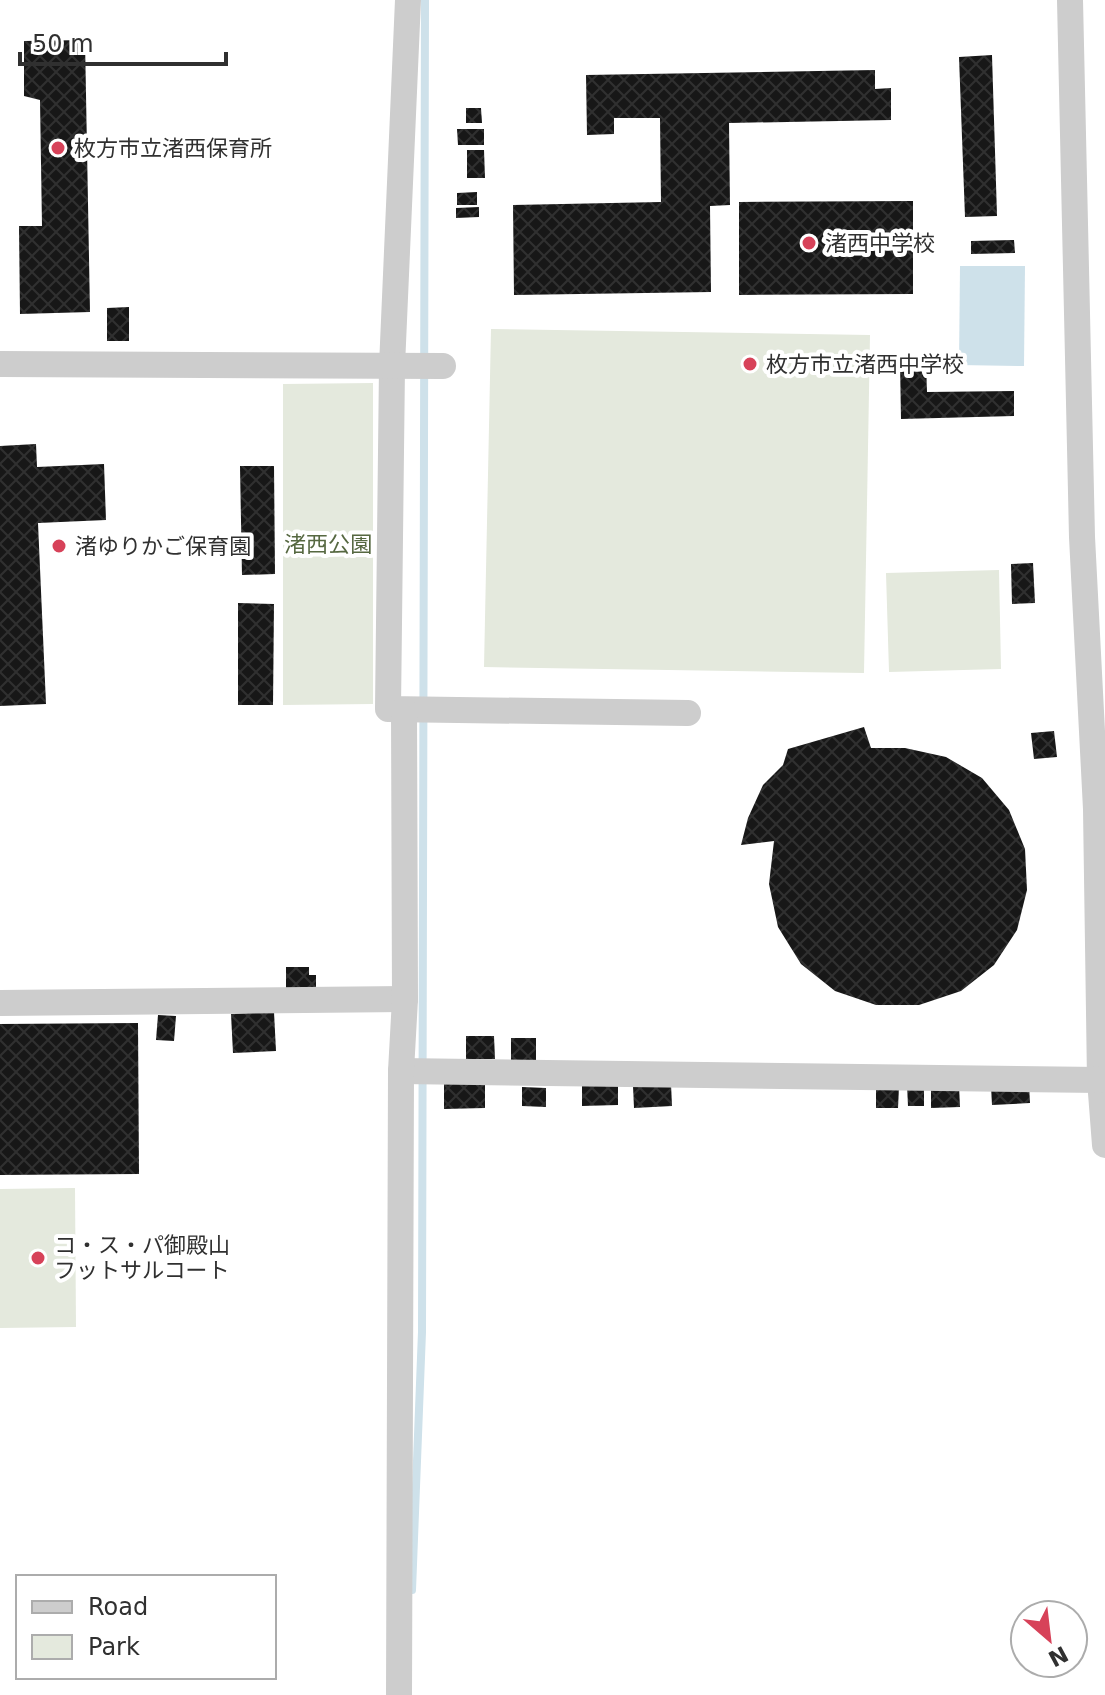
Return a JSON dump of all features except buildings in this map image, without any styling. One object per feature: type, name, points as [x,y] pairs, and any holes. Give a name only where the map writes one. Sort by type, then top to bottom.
[{"type":"street","points":[[408,0],[388,709],[688,713]]},
{"type":"street","points":[[1070,0],[1082,537],[1096,809],[1100,1080],[1105,1145]]},
{"type":"street","points":[[0,364],[443,366]]},
{"type":"street","points":[[399,1695],[401,1071],[405,999],[404,710]]},
{"type":"street","points":[[0,1003],[405,999]]},
{"type":"street","points":[[401,1071],[1100,1080]]},
{"type":"green space","points":[[491,329],[870,335],[864,673],[484,667]]},
{"type":"green space","name":"渚西公園","points":[[373,383],[373,704],[283,705],[283,384]]},
{"type":"green space","points":[[999,570],[1001,669],[889,672],[886,573]]},
{"type":"green space","name":"コ・ス・パ御殿山 フットサルコート","points":[[75,1188],[76,1327],[0,1328],[0,1189]]},
{"type":"shaded area","points":[[960,266],[1025,266],[1024,366],[959,365]]},
{"type":"waterway","points":[[412,1590],[422,1332],[425,0]]},
{"type":"place","name":"枚方市立渚西保育所","points":[[58,148]]},
{"type":"place","name":"渚西中学校","points":[[809,243]]},
{"type":"place","name":"枚方市立渚西中学校","points":[[750,364]]},
{"type":"place","name":"渚ゆりかご保育園","points":[[59,546]]},
{"type":"place","name":"コ・ス・パ御殿山 フットサルコート","points":[[38,1258]]}]
